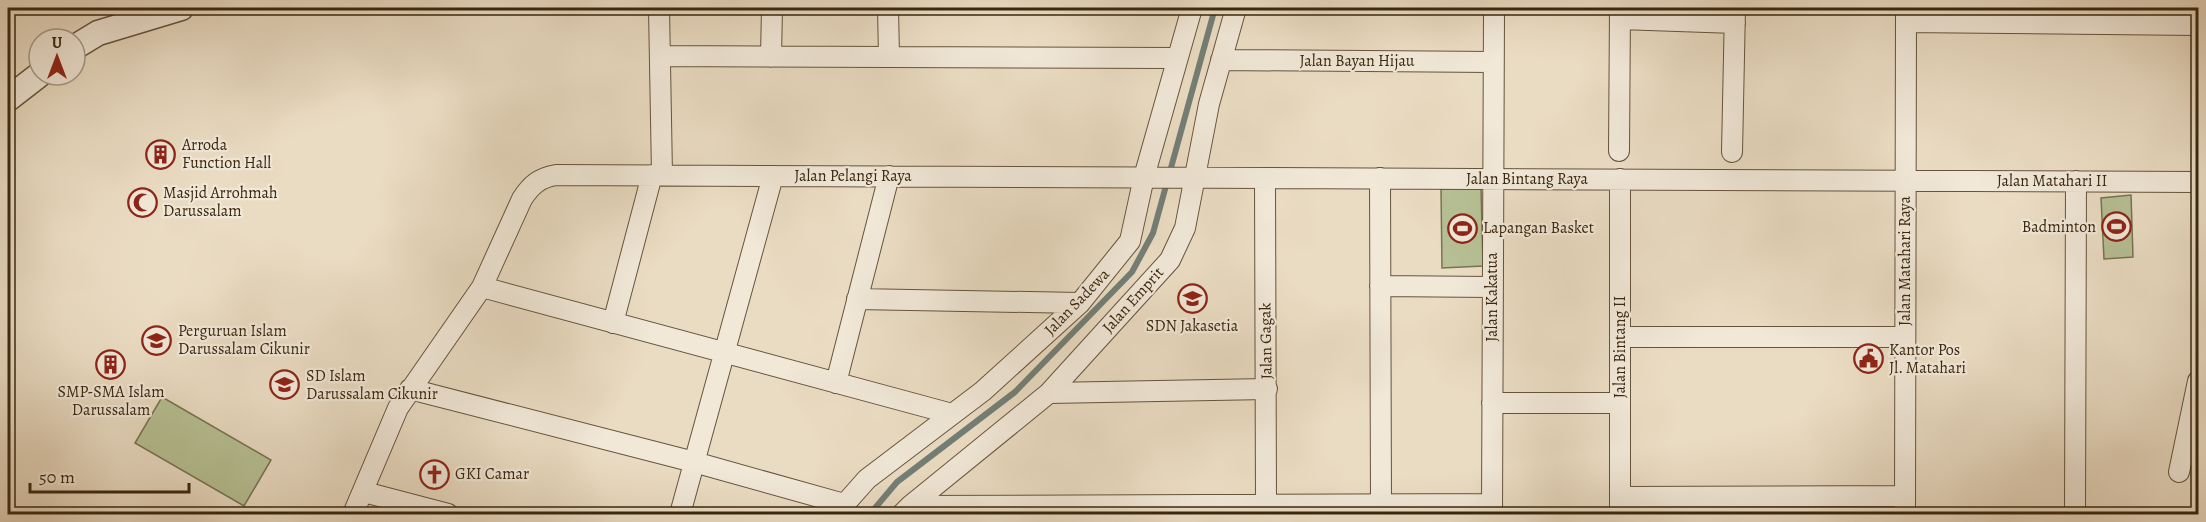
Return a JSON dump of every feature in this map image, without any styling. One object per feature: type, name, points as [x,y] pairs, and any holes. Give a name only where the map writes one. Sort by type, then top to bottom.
[{"type":"street","points":[[87,40],[98,33],[181,8]]},
{"type":"street","points":[[613,322],[657,175],[659,8]]},
{"type":"street","points":[[771,57],[772,8]]},
{"type":"street","points":[[888,8],[889,57]]},
{"type":"street","name":"Jalan Sadewa","points":[[840,509],[867,479],[983,392],[1080,303],[1130,241],[1192,8]]},
{"type":"street","name":"Jalan Emprit","points":[[906,510],[1049,393],[1170,260],[1185,228],[1190,178],[1236,8]]},
{"type":"street","name":"Jalan Kakatua","points":[[1492,509],[1494,8]]},
{"type":"street","points":[[1619,151],[1620,13],[1735,15],[1732,152]]},
{"type":"street","points":[[1906,15],[2199,25]]},
{"type":"street","name":"Jalan Matahari Raya","points":[[1905,506],[1906,15]]},
{"type":"street","points":[[660,56],[1177,58]]},
{"type":"street","name":"Jalan Bayan Hijau","points":[[1221,60],[1493,62]]},
{"type":"street","points":[[8,99],[27,84]]},
{"type":"street","name":"Jalan Pelangi Raya","points":[[482,287],[522,199],[531,186],[544,177],[556,175],[1147,177]]},
{"type":"street","points":[[680,514],[773,176]]},
{"type":"street","points":[[836,383],[889,176]]},
{"type":"street","name":"Jalan Bintang Raya","points":[[1147,177],[1905,181]]},
{"type":"street","name":"Jalan Gagak","points":[[1264,178],[1266,505]]},
{"type":"street","points":[[1380,178],[1381,505]]},
{"type":"street","name":"Jalan Bintang II","points":[[1620,179],[1620,506]]},
{"type":"street","name":"Jalan Matahari II","points":[[1905,181],[2199,182]]},
{"type":"street","points":[[2075,514],[2076,182]]},
{"type":"street","points":[[1380,286],[1492,287]]},
{"type":"street","points":[[353,514],[398,408],[482,287],[952,414]]},
{"type":"street","points":[[857,299],[1080,303]]},
{"type":"street","points":[[1620,337],[1905,337]]},
{"type":"street","points":[[2179,472],[2199,381]]},
{"type":"street","points":[[411,389],[694,462],[840,509]]},
{"type":"street","points":[[1049,393],[1267,389]]},
{"type":"street","points":[[1492,403],[1620,403]]},
{"type":"street","points":[[364,492],[448,514]]},
{"type":"street","points":[[906,510],[1173,510],[1266,505],[1381,505],[1492,509]]},
{"type":"street","points":[[1620,506],[1905,506]]},
{"type":"green space","name":"Lapangan Basket","points":[[1481,188],[1483,266],[1442,268],[1441,189]]},
{"type":"green space","name":"Badminton","points":[[2131,195],[2133,257],[2104,259],[2101,198]]},
{"type":"green space","points":[[162,397],[271,460],[244,506],[135,443]]},
{"type":"waterway","points":[[870,514],[897,482],[1015,392],[1132,272],[1153,233],[1215,8]]},
{"type":"place","name":"Arroda Function Hall","points":[[161,154]]},
{"type":"place","name":"Masjid Arrohmah Darussalam","points":[[142,202]]},
{"type":"place","name":"Badminton","points":[[2117,227]]},
{"type":"place","name":"Lapangan Basket","points":[[1462,228]]},
{"type":"place","name":"SDN Jakasetia","points":[[1192,298]]},
{"type":"place","name":"Perguruan Islam Darussalam Cikunir","points":[[157,340]]},
{"type":"place","name":"Kantor Pos Jl. Matahari","points":[[1868,359]]},
{"type":"place","name":"SMP-SMA Islam Darussalam","points":[[111,364]]},
{"type":"place","name":"SD Islam Darussalam Cikunir","points":[[285,385]]},
{"type":"place","name":"GKI Camar","points":[[434,474]]}]
